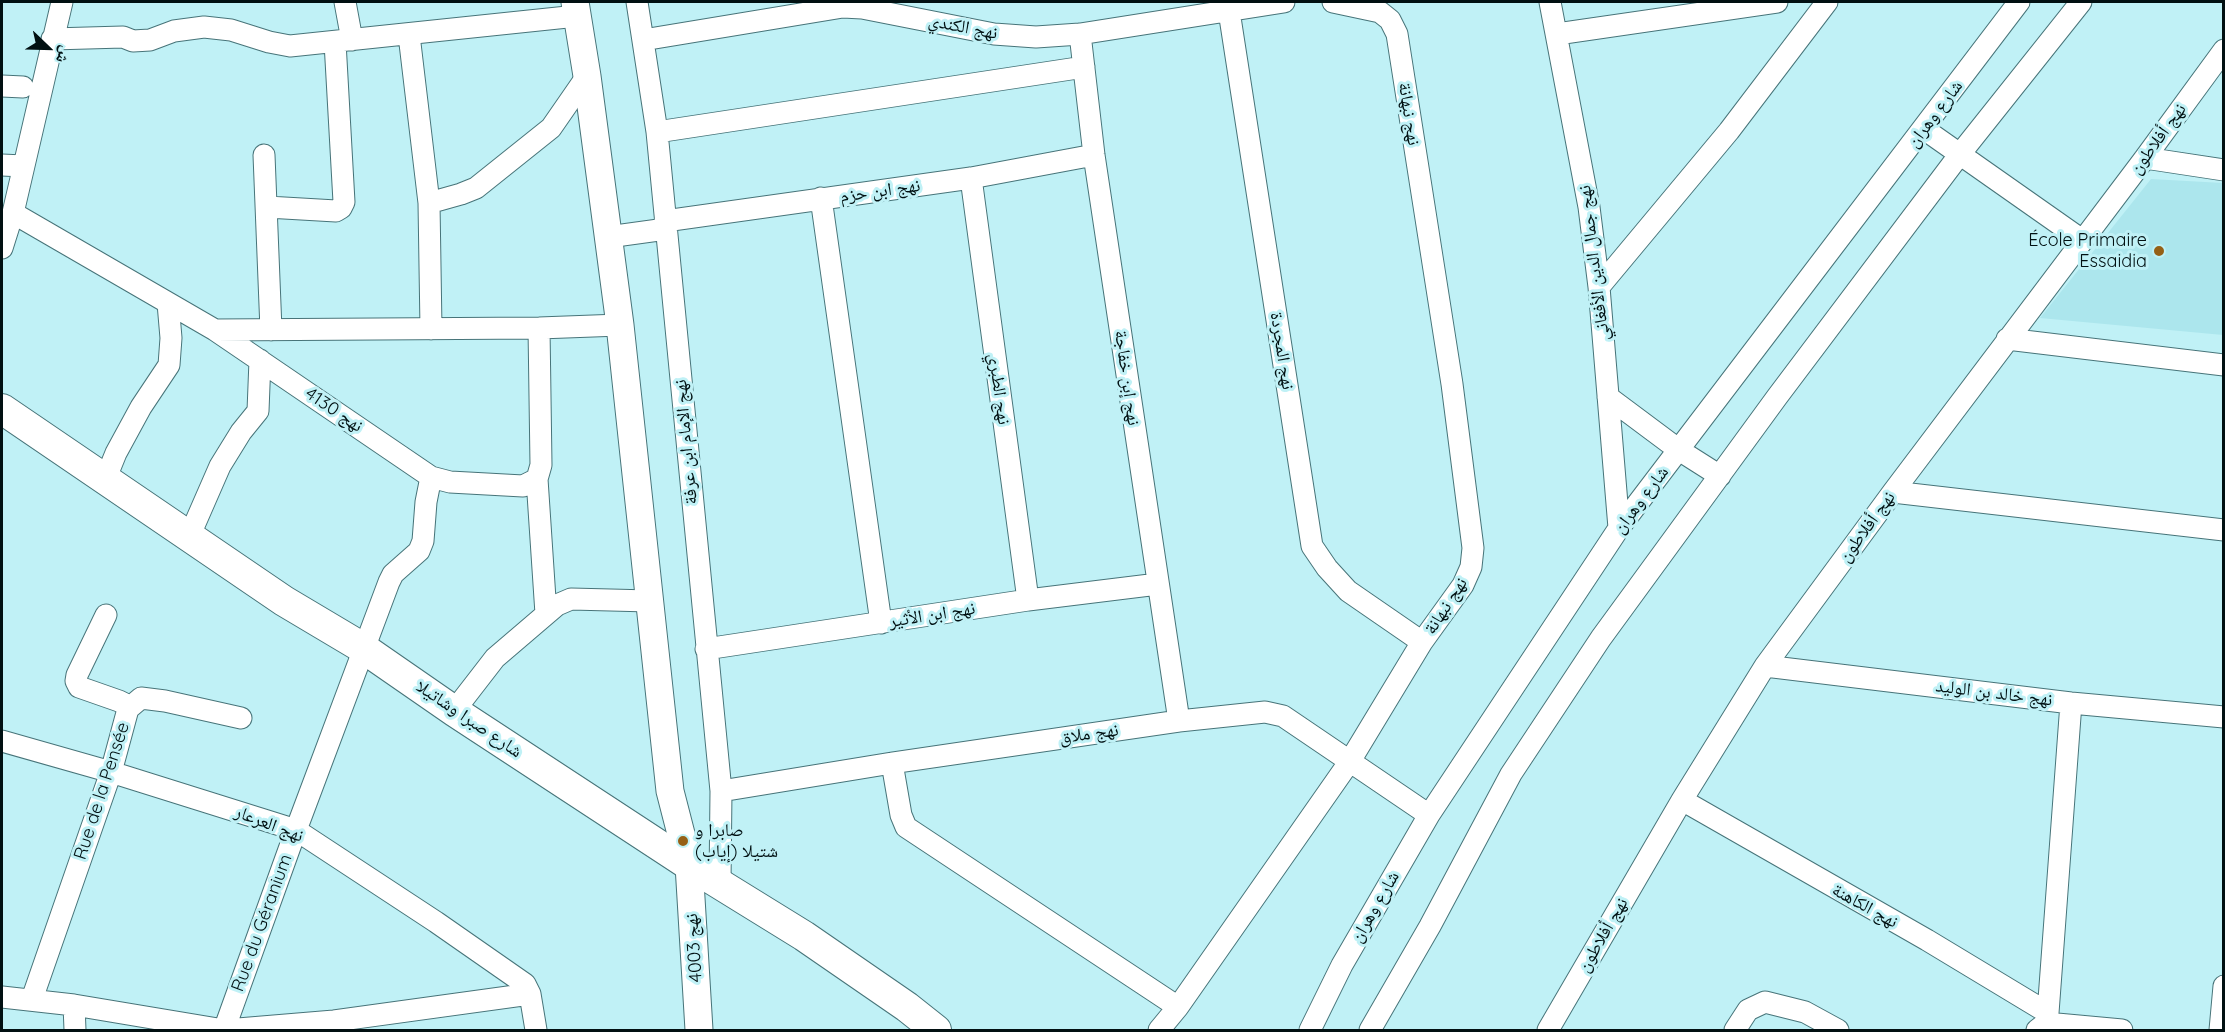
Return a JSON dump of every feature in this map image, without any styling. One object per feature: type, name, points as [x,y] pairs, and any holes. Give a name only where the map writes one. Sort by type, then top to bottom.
[{"type":"main road","name":"شارع صبرا وشاتيلا","points":[[2,409],[284,601],[363,648],[454,711],[689,865],[823,948],[936,1030]]},
{"type":"street","points":[[2,248],[13,213],[62,2]]},
{"type":"street","points":[[267,207],[336,211],[344,202],[343,41],[345,2]]},
{"type":"street","name":"نهج الإمام ابن عرفة","points":[[637,2],[657,132],[721,791],[720,883]]},
{"type":"street","name":"نهج الكندي","points":[[643,40],[777,10],[862,8],[1018,37],[1080,34],[1284,2]]},
{"type":"street","name":"نهج نبهانة","points":[[1159,1030],[1178,1007],[1350,760],[1422,642],[1463,585],[1470,567],[1473,548],[1452,384],[1397,34],[1390,20],[1380,12],[1333,2]]},
{"type":"street","name":"نهج جمال الدين الأفغاني","points":[[1550,2],[1589,207],[1599,287],[1619,528]]},
{"type":"street","points":[[1557,34],[1778,2]]},
{"type":"street","points":[[1599,287],[1729,131],[1827,2]]},
{"type":"street","name":"شارع وهران","points":[[1310,1030],[1342,965],[1429,815],[1619,528],[2019,2]]},
{"type":"street","points":[[1370,1030],[1430,926],[1511,774],[1601,638],[1960,154],[2081,2]]},
{"type":"street","points":[[52,39],[123,37],[133,41],[150,40],[174,31],[204,27],[231,30],[281,46],[409,35],[576,9]]},
{"type":"street","name":"نهج 4003","points":[[576,9],[620,325],[670,791],[689,865],[699,1030]]},
{"type":"street","name":"نهج المجردة","points":[[1229,11],[1312,546],[1327,568],[1348,591],[1422,642]]},
{"type":"street","name":"نهج إبن خفاجة","points":[[1080,34],[1094,155],[1179,722]]},
{"type":"street","points":[[409,35],[429,204],[431,329]]},
{"type":"street","name":"نهج أفلاطون","points":[[1548,1030],[1682,800],[1765,666],[2007,339],[2145,158],[2223,50]]},
{"type":"street","points":[[657,132],[1084,67]]},
{"type":"street","points":[[429,204],[476,188],[551,128],[587,76]]},
{"type":"street","points":[[2,86],[23,87]]},
{"type":"street","points":[[1924,129],[2082,240]]},
{"type":"street","points":[[264,155],[271,330]]},
{"type":"street","name":"نهج ابن حزم","points":[[608,237],[821,198],[971,178],[1094,155]]},
{"type":"street","points":[[2145,158],[2223,170]]},
{"type":"street","points":[[2,165],[23,166]]},
{"type":"street","name":"نهج الطبري","points":[[971,178],[1028,600]]},
{"type":"street","points":[[821,198],[881,623]]},
{"type":"street","name":"نهج 4130","points":[[13,213],[215,330],[431,477],[450,482],[523,486],[537,479]]},
{"type":"street","points":[[105,480],[116,453],[141,407],[169,365],[171,338],[168,303]]},
{"type":"street","points":[[215,330],[539,328],[620,325]]},
{"type":"street","points":[[539,328],[541,465],[537,479],[546,614]]},
{"type":"street","points":[[2007,339],[2223,365]]},
{"type":"street","points":[[189,537],[220,466],[241,432],[258,411],[260,360]]},
{"type":"street","points":[[1608,398],[1679,450],[1720,476]]},
{"type":"street","name":"Rue du Géranium","points":[[225,1030],[388,582],[393,574],[419,551],[423,541],[426,502],[431,477]]},
{"type":"street","points":[[1893,492],[2223,530]]},
{"type":"street","name":"نهج ابن الأثير","points":[[706,649],[1028,600],[1158,584]]},
{"type":"street","points":[[454,711],[495,658],[556,605],[571,599],[650,601]]},
{"type":"street","name":"Rue de la Pensée","points":[[32,999],[111,771],[128,710],[119,700],[79,687],[76,681],[106,615]]},
{"type":"street","name":"نهج خالد بن الوليد","points":[[1765,666],[2071,703],[2223,717]]},
{"type":"street","points":[[128,710],[141,698],[241,718]]},
{"type":"street","points":[[2071,703],[2044,1024],[2122,1030]]},
{"type":"street","name":"نهج ملاق","points":[[721,791],[892,763],[1265,712],[1283,716],[1429,815]]},
{"type":"street","name":"نهج العرعار","points":[[2,741],[111,771],[296,830],[525,984],[530,994]]},
{"type":"street","points":[[892,763],[901,814],[906,827],[1178,1007]]},
{"type":"street","name":"نهج الكاهنة","points":[[1682,800],[1927,940],[2044,1024]]},
{"type":"street","points":[[2220,1030],[2223,986]]},
{"type":"street","points":[[2,997],[74,1005],[225,1030],[334,1021],[530,994],[536,1030]]},
{"type":"street","points":[[1735,1030],[1748,1010],[1765,1002],[1805,1012],[1838,1030]]},
{"type":"street","points":[[74,1005],[75,1030]]},
{"type":"shaded area","name":"École Primaire Essaidia","points":[[2151,179],[2223,183],[2223,335],[2040,318]]},
{"type":"place","name":"École Primaire Essaidia","points":[[2159,251]]},
{"type":"place","name":"صابرا و شتيلا (إياب)","points":[[683,841]]}]
